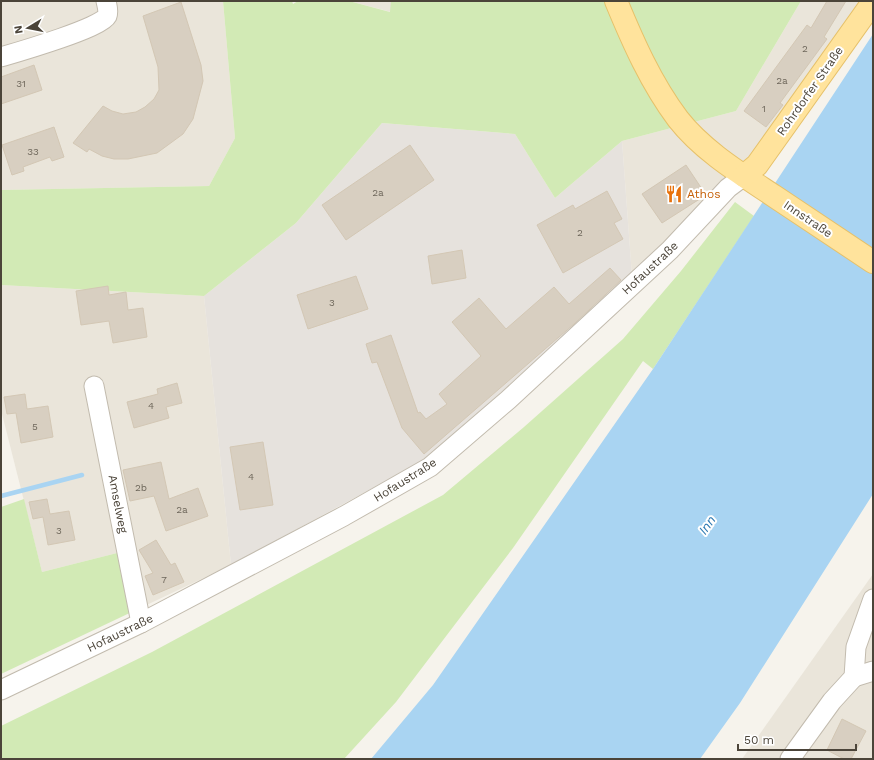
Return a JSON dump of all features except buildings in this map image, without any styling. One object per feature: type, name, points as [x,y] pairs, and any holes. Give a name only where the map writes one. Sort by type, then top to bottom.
[{"type":"main road","name":"Innstraße","points":[[616,1],[647,70],[679,120],[712,152],[744,176],[873,262]]},
{"type":"main road","name":"Rohrdorfer Straße","points":[[744,176],[757,165],[873,2]]},
{"type":"street","points":[[1,57],[78,32],[103,21],[107,16],[108,8],[106,1]]},
{"type":"street","name":"Hofaustraße","points":[[1,690],[141,623],[344,516],[430,467],[508,400],[670,250],[728,188],[744,176]]},
{"type":"street","name":"Amselweg","points":[[94,386],[141,623]]},
{"type":"street","points":[[854,676],[856,647],[873,599]]},
{"type":"street","points":[[790,759],[832,701],[854,676],[873,672]]},
{"type":"shaded area","points":[[1,1],[223,1],[235,138],[209,186],[1,190]]},
{"type":"shaded area","points":[[349,1],[391,1],[391,12]]},
{"type":"shaded area","points":[[801,1],[865,1],[766,145],[632,276],[622,141],[736,111]]},
{"type":"shaded area","points":[[382,123],[515,134],[555,198],[622,141],[632,276],[426,459],[231,565],[204,296],[296,223]]},
{"type":"shaded area","points":[[1,285],[204,296],[231,565],[136,610],[121,552],[42,572],[1,410]]},
{"type":"shaded area","points":[[873,574],[873,759],[742,759]]},
{"type":"green space","points":[[223,1],[292,1],[293,4],[298,1],[349,1],[390,12],[391,1],[801,1],[736,111],[622,141],[555,198],[515,134],[382,123],[296,223],[204,296],[1,285],[1,190],[209,186],[235,138]]},
{"type":"green space","points":[[735,202],[754,216],[653,369],[643,361],[513,548],[396,702],[344,759],[1,759],[1,726],[152,652],[443,495],[524,427],[623,339],[681,271]]},
{"type":"green space","points":[[24,499],[42,572],[121,552],[136,610],[1,674],[1,507]]},
{"type":"water","name":"Inn","points":[[873,34],[873,494],[740,703],[700,759],[371,759],[433,685],[653,369]]},
{"type":"waterway","points":[[1,496],[82,475]]},
{"type":"place","name":"Athos","points":[[674,194]]}]
